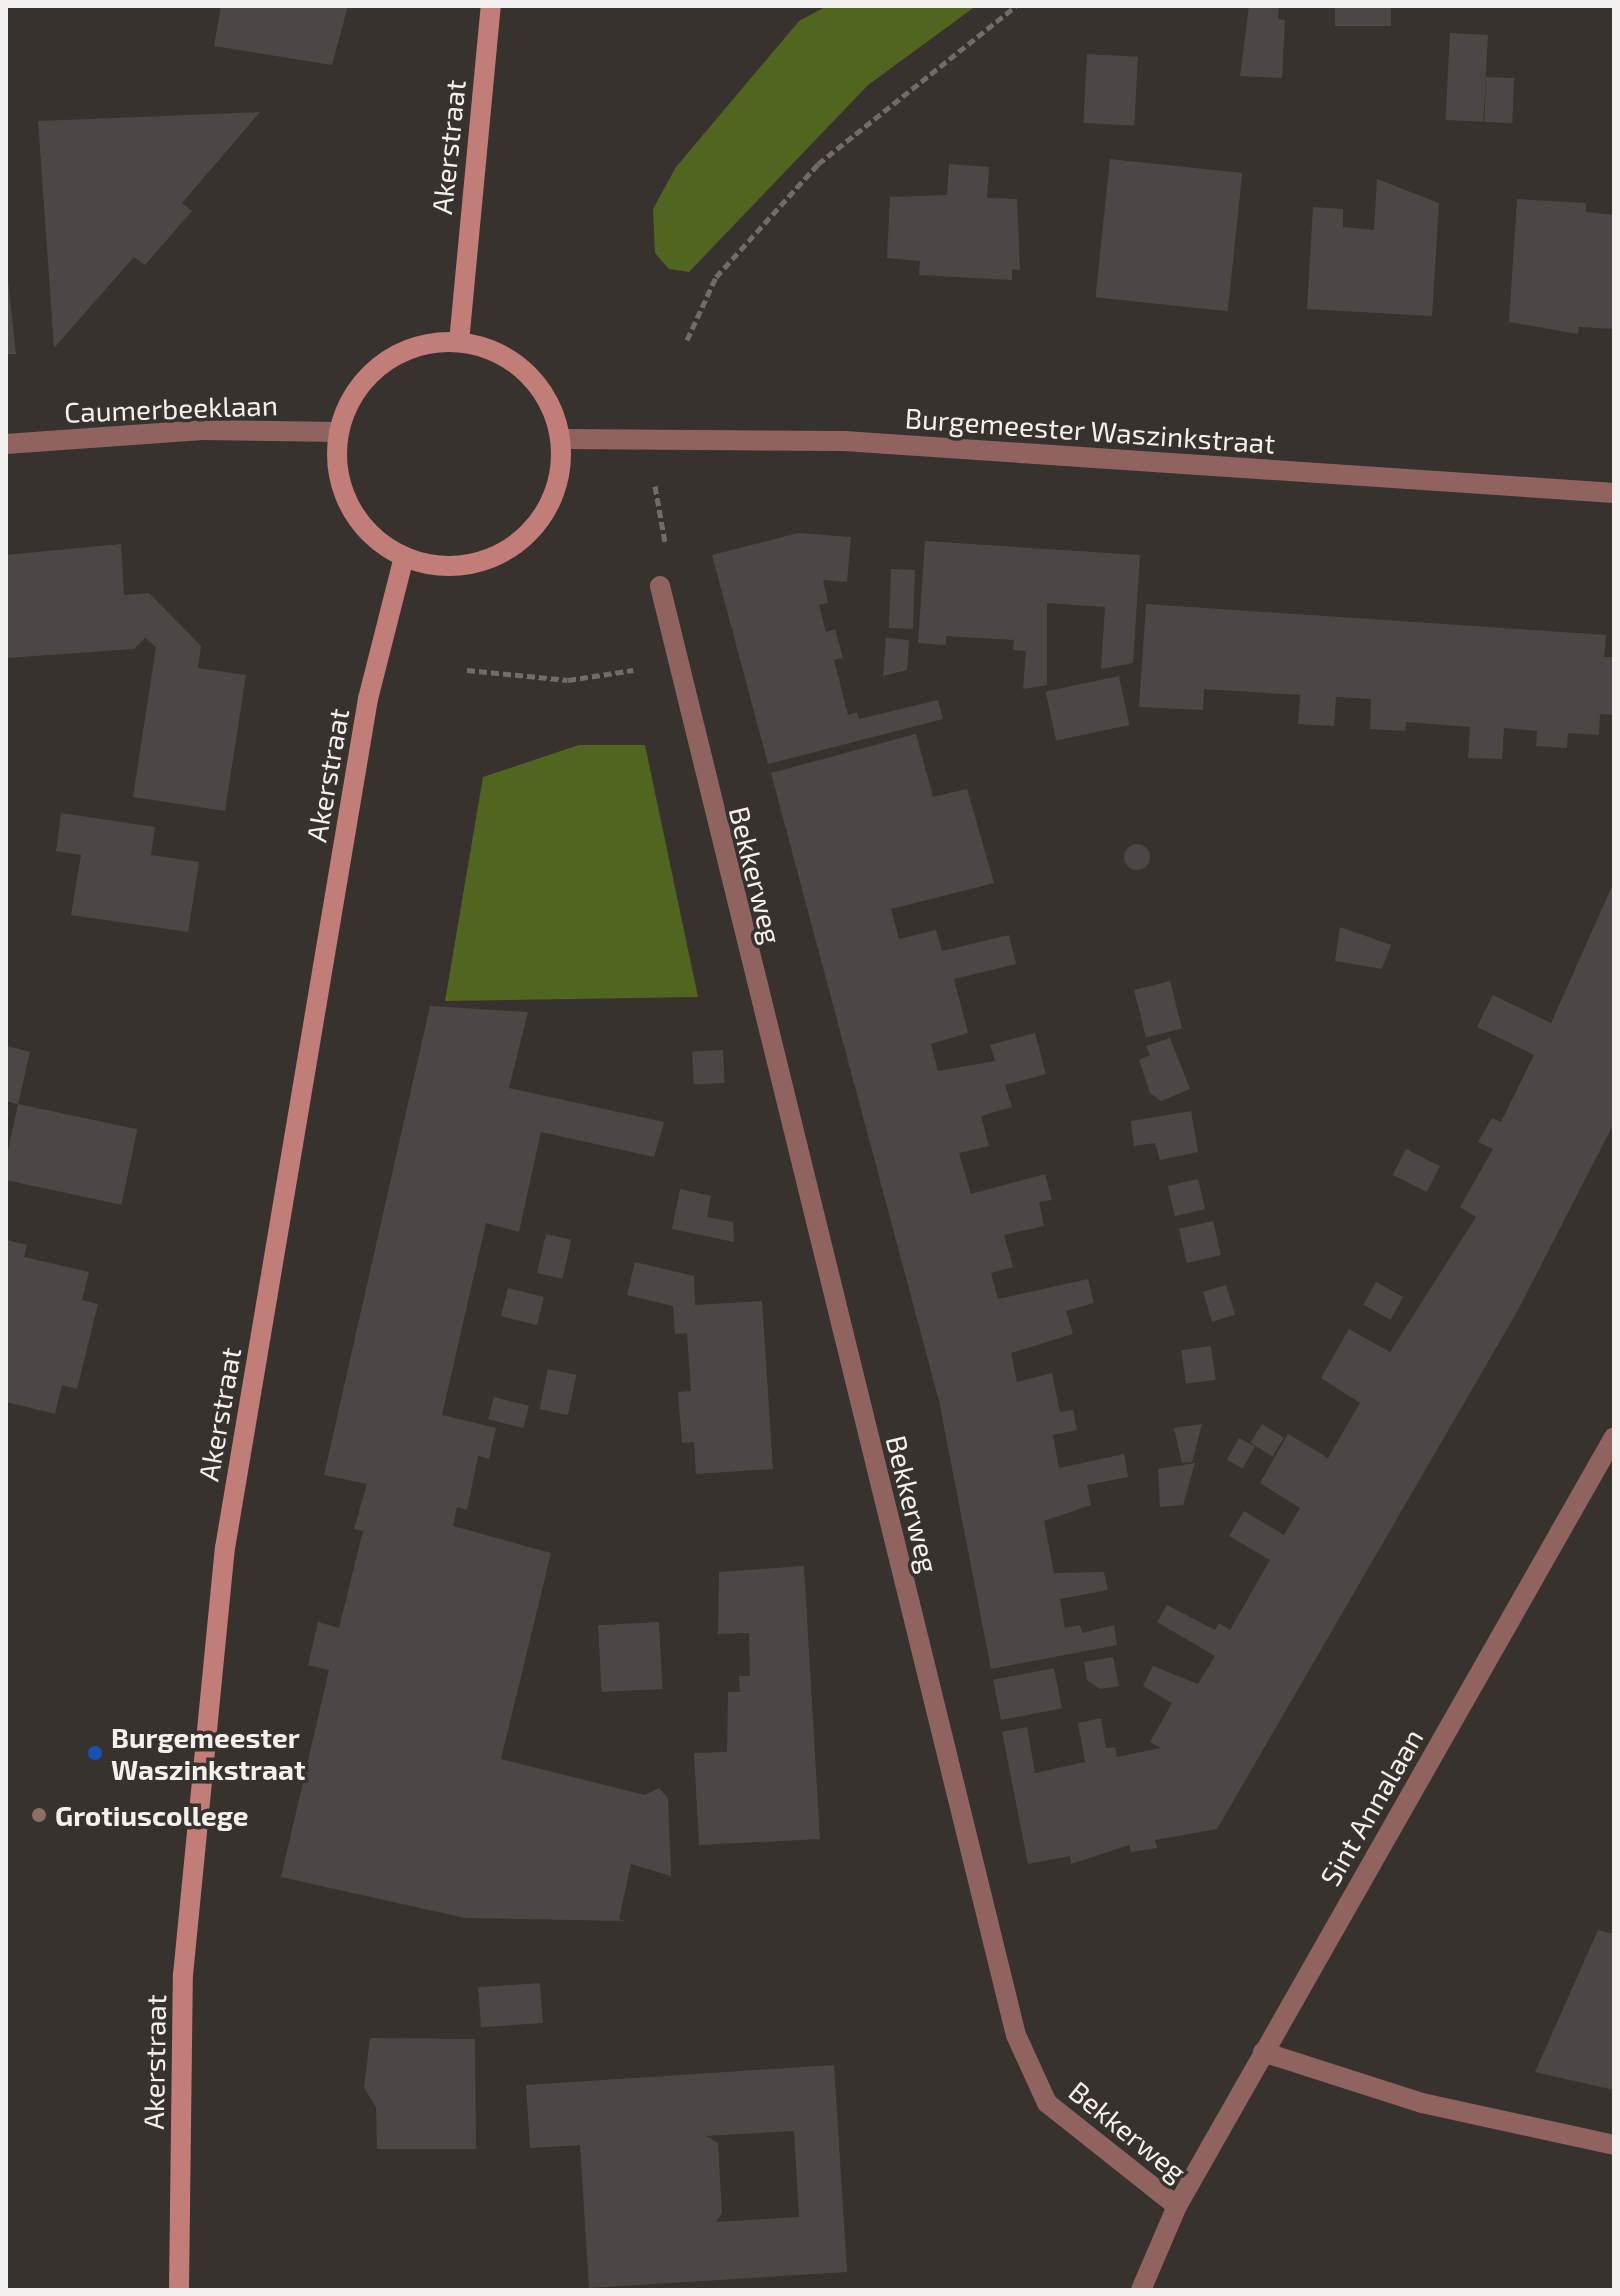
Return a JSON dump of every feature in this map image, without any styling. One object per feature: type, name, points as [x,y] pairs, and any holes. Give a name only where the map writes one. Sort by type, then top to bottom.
[{"type":"street","name":"Akerstraat","points":[[459,342],[491,6]]},
{"type":"street","points":[[459,342],[501,354],[539,385],[561,439],[557,489],[516,544],[470,565],[404,557],[381,543],[346,501],[338,432],[355,391],[380,364],[423,344],[459,342]]},
{"type":"street","name":"Caumerbeeklaan","points":[[6,444],[203,430],[338,432]]},
{"type":"street","name":"Burgemeester Waszinkstraat","points":[[561,439],[643,442],[844,441],[1614,493]]},
{"type":"street","name":"Akerstraat","points":[[179,2290],[183,1975],[225,1548],[368,699],[404,557]]},
{"type":"street","name":"Bekkerweg","points":[[660,586],[674,664],[1016,2035],[1047,2103],[1177,2206],[1141,2290]]},
{"type":"street","name":"Sint Annalaan","points":[[1177,2206],[1614,1437]]},
{"type":"street","points":[[1263,2052],[1422,2103],[1614,2145]]},
{"type":"path","points":[[687,340],[716,277],[818,164],[1016,6]]},
{"type":"path","points":[[643,442],[666,530],[660,586]]},
{"type":"path","points":[[467,670],[568,680],[674,664]]},
{"type":"green space","points":[[827,6],[976,6],[868,85],[689,272],[669,269],[655,253],[653,209],[676,167],[799,21]]},
{"type":"green space","points":[[579,745],[645,745],[698,997],[445,1001],[483,777]]},
{"type":"building","points":[[221,6],[348,6],[332,65],[214,46]]},
{"type":"building","points":[[1249,6],[1279,6],[1278,19],[1285,20],[1282,78],[1240,76]]},
{"type":"building","points":[[1335,6],[1391,6],[1391,26],[1335,26]]},
{"type":"building","points":[[1450,33],[1488,35],[1483,122],[1445,120]]},
{"type":"building","points":[[1087,54],[1138,57],[1134,126],[1083,123]]},
{"type":"building","points":[[1486,77],[1514,78],[1512,123],[1484,122]]},
{"type":"building","points":[[260,112],[182,203],[192,211],[145,265],[134,257],[54,348],[38,121]]},
{"type":"building","points":[[1110,159],[1242,173],[1228,311],[1095,297]]},
{"type":"building","points":[[949,164],[989,167],[987,198],[1017,199],[1020,270],[1012,269],[1012,280],[919,275],[920,261],[887,258],[890,197],[947,195]]},
{"type":"building","points":[[1377,179],[1439,203],[1432,316],[1307,309],[1313,207],[1343,209],[1343,227],[1374,230]]},
{"type":"building","points":[[1517,199],[1586,203],[1586,212],[1614,215],[1614,329],[1579,327],[1578,334],[1509,322]]},
{"type":"building","points":[[6,261],[16,354],[6,354]]},
{"type":"building","points":[[798,533],[851,537],[847,582],[823,580],[828,603],[819,605],[826,632],[835,629],[843,658],[834,660],[848,715],[857,712],[859,719],[938,700],[943,719],[768,764],[712,555]]},
{"type":"building","points":[[925,541],[1140,555],[1133,663],[1101,669],[1105,607],[1047,603],[1047,685],[1023,689],[1026,651],[1013,650],[1014,640],[946,636],[946,645],[918,643]]},
{"type":"building","points":[[121,544],[124,595],[149,593],[201,646],[198,668],[246,675],[225,811],[133,797],[156,647],[145,638],[134,649],[6,658],[6,555]]},
{"type":"building","points":[[891,569],[915,570],[913,629],[889,628]]},
{"type":"building","points":[[1146,604],[1606,635],[1604,657],[1614,657],[1614,715],[1600,714],[1599,735],[1568,733],[1567,748],[1536,746],[1537,731],[1504,728],[1502,759],[1468,758],[1470,727],[1406,722],[1405,731],[1370,729],[1371,699],[1336,697],[1334,726],[1298,724],[1300,695],[1204,689],[1203,710],[1139,707]]},
{"type":"building","points":[[886,638],[909,640],[907,670],[883,676]]},
{"type":"building","points":[[1119,676],[1129,725],[1056,741],[1046,692]]},
{"type":"building","points":[[916,734],[933,797],[967,789],[994,883],[891,909],[899,939],[936,930],[942,951],[1009,935],[1016,964],[954,979],[968,1033],[931,1044],[938,1071],[995,1061],[990,1045],[1035,1033],[1046,1074],[1005,1085],[1012,1107],[981,1116],[989,1146],[959,1153],[971,1194],[1045,1174],[1052,1200],[1039,1202],[1044,1226],[1004,1235],[1013,1267],[991,1273],[998,1299],[1088,1279],[1094,1303],[1066,1311],[1073,1334],[1011,1353],[1017,1382],[1052,1373],[1060,1412],[1073,1410],[1077,1430],[1053,1435],[1059,1468],[1124,1454],[1128,1477],[1087,1485],[1091,1505],[1044,1521],[1054,1573],[1104,1572],[1108,1590],[1060,1599],[1065,1628],[1080,1625],[1082,1633],[1114,1625],[1117,1645],[991,1669],[939,1401],[771,773]]},
{"type":"building","points":[[61,813],[155,827],[151,855],[199,862],[188,932],[71,915],[81,855],[56,851]]},
{"type":"building","points":[[1137,844],[1146,848],[1150,857],[1146,866],[1137,870],[1128,866],[1124,857],[1128,848]]},
{"type":"building","points":[[1614,882],[1614,1123],[1518,1310],[1217,1829],[1155,1840],[1157,1848],[1131,1852],[1129,1845],[1071,1864],[1070,1856],[1028,1864],[1002,1732],[1027,1727],[1035,1773],[1085,1762],[1078,1723],[1101,1718],[1106,1748],[1115,1747],[1117,1757],[1161,1748],[1150,1742],[1172,1703],[1143,1686],[1153,1666],[1198,1684],[1215,1656],[1157,1622],[1167,1605],[1215,1630],[1219,1623],[1230,1630],[1270,1560],[1229,1536],[1244,1511],[1284,1535],[1300,1508],[1260,1483],[1288,1434],[1328,1458],[1360,1403],[1321,1378],[1349,1329],[1390,1352],[1476,1217],[1460,1207],[1493,1149],[1478,1142],[1492,1118],[1501,1122],[1534,1055],[1477,1027],[1493,995],[1551,1023]]},
{"type":"building","points":[[1340,927],[1391,945],[1382,969],[1335,961]]},
{"type":"building","points":[[1170,981],[1182,1029],[1146,1037],[1134,990]]},
{"type":"building","points":[[430,1006],[528,1012],[509,1088],[664,1122],[654,1157],[541,1132],[519,1232],[486,1223],[442,1415],[496,1428],[489,1459],[478,1456],[467,1510],[457,1507],[453,1526],[551,1553],[501,1759],[645,1795],[659,1788],[668,1798],[671,1876],[631,1864],[619,1919],[625,1921],[465,1918],[281,1877],[329,1670],[308,1665],[318,1622],[339,1628],[363,1531],[354,1529],[367,1484],[324,1475]]},
{"type":"building","points":[[1170,1038],[1190,1089],[1161,1101],[1150,1093],[1139,1060],[1150,1055],[1146,1046]]},
{"type":"building","points":[[6,1046],[30,1052],[18,1104],[6,1101]]},
{"type":"building","points":[[723,1050],[725,1083],[694,1085],[692,1052]]},
{"type":"building","points":[[18,1104],[137,1129],[121,1205],[6,1180],[6,1160]]},
{"type":"building","points":[[1191,1111],[1198,1152],[1160,1160],[1155,1143],[1134,1146],[1131,1121]]},
{"type":"building","points":[[1406,1149],[1440,1166],[1427,1192],[1393,1175]]},
{"type":"building","points":[[1198,1179],[1205,1209],[1175,1216],[1168,1186]]},
{"type":"building","points":[[680,1189],[711,1196],[707,1217],[733,1222],[734,1242],[672,1229]]},
{"type":"building","points":[[1213,1221],[1221,1255],[1187,1263],[1179,1229]]},
{"type":"building","points":[[546,1234],[571,1240],[562,1279],[537,1273]]},
{"type":"building","points":[[6,1240],[27,1245],[24,1257],[89,1272],[82,1300],[98,1304],[77,1389],[62,1385],[55,1414],[6,1402]]},
{"type":"building","points":[[635,1262],[694,1276],[695,1305],[762,1301],[773,1469],[696,1474],[694,1442],[682,1443],[678,1392],[691,1391],[687,1333],[675,1334],[673,1306],[627,1295]]},
{"type":"building","points":[[1376,1282],[1403,1297],[1391,1320],[1363,1305]]},
{"type":"building","points":[[1226,1285],[1235,1315],[1212,1322],[1203,1292]]},
{"type":"building","points":[[508,1288],[544,1297],[537,1325],[501,1316]]},
{"type":"building","points":[[1211,1346],[1216,1380],[1186,1384],[1181,1350]]},
{"type":"building","points":[[548,1369],[576,1375],[568,1415],[539,1409]]},
{"type":"building","points":[[494,1397],[529,1406],[523,1428],[488,1419]]},
{"type":"building","points":[[1202,1424],[1192,1462],[1182,1463],[1174,1428]]},
{"type":"building","points":[[1262,1424],[1284,1438],[1272,1456],[1250,1443]]},
{"type":"building","points":[[1239,1438],[1255,1447],[1243,1469],[1227,1460]]},
{"type":"building","points":[[1195,1463],[1183,1505],[1160,1507],[1158,1469]]},
{"type":"building","points":[[804,1566],[820,1839],[699,1845],[694,1753],[727,1752],[728,1692],[740,1692],[739,1676],[750,1676],[749,1633],[718,1634],[719,1572]]},
{"type":"building","points":[[659,1622],[663,1689],[602,1692],[598,1625]]},
{"type":"building","points":[[1113,1657],[1119,1686],[1100,1689],[1087,1680],[1084,1662]]},
{"type":"building","points":[[1054,1668],[1062,1708],[1001,1720],[993,1680]]},
{"type":"building","points":[[1598,1930],[1614,1934],[1614,2090],[1535,2072]]},
{"type":"building","points":[[540,1983],[543,2023],[481,2027],[478,1987]]},
{"type":"building","points":[[370,2038],[475,2039],[476,2149],[377,2149],[376,2107],[364,2088]]},
{"type":"building","points":[[834,2065],[847,2272],[589,2288],[580,2145],[530,2148],[526,2085]],"holes":[[[794,2131],[799,2217],[716,2222],[722,2213],[718,2143],[706,2136]]]},
{"type":"place","name":"Burgemeester Waszinkstraat","points":[[95,1753]]},
{"type":"place","name":"Grotiuscollege","points":[[39,1815]]}]
